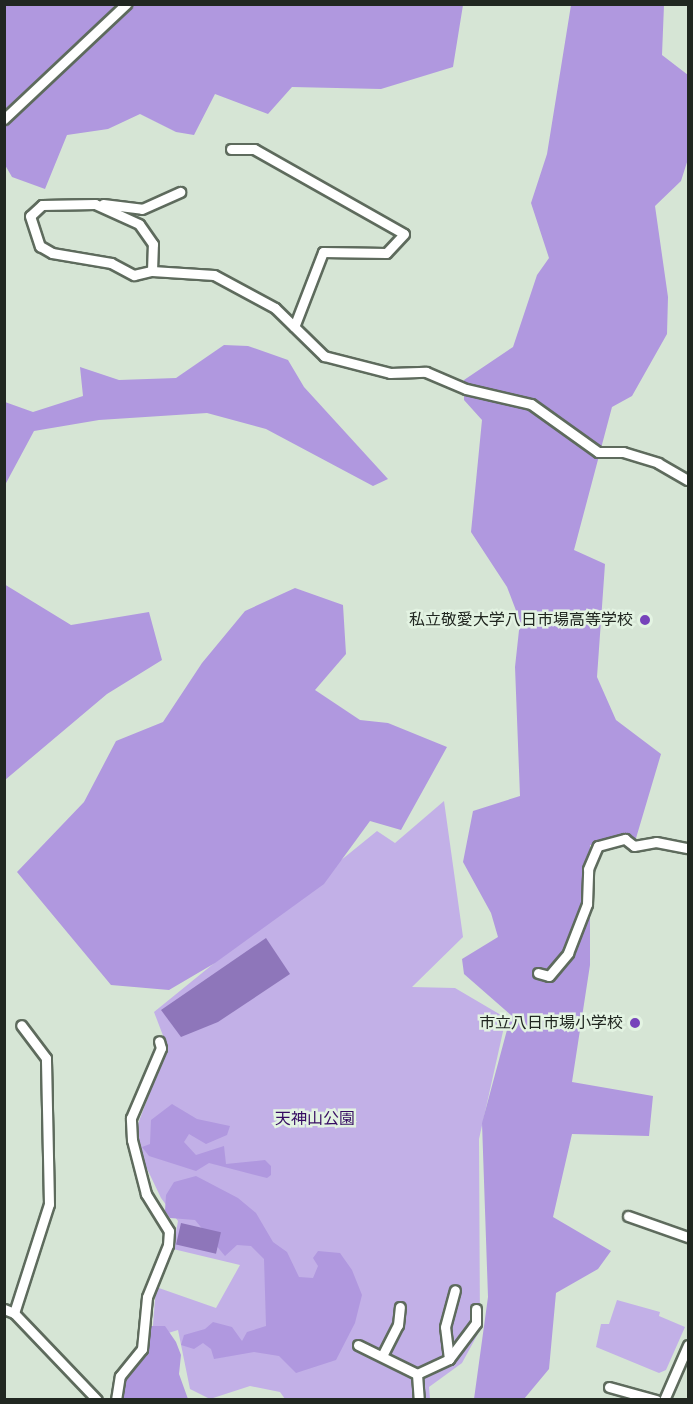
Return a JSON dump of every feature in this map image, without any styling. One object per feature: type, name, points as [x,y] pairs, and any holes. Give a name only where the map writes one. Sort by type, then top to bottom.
[{"type":"street","points":[[4,119],[126,4]]},
{"type":"street","points":[[231,148],[254,149],[404,234],[386,253],[323,252],[294,327]]},
{"type":"street","points":[[180,192],[142,209],[94,204],[42,205],[30,216],[40,246],[52,253],[111,263],[134,274],[152,271],[214,275],[275,308],[324,356],[390,374],[426,372],[466,388],[531,404],[598,452],[635,456],[688,480]]},
{"type":"street","points":[[94,204],[139,224],[153,244],[152,271]]},
{"type":"street","points":[[537,973],[549,976],[568,953],[587,904],[588,869],[598,846],[625,839],[634,846],[656,842],[688,848]]},
{"type":"street","points":[[21,1025],[46,1058],[49,1204],[9,1311],[97,1400]]},
{"type":"street","points":[[116,1400],[120,1376],[142,1349],[147,1297],[168,1245],[169,1231],[146,1194],[132,1140],[131,1118],[161,1048],[159,1041]]},
{"type":"street","points":[[628,1216],[688,1237]]},
{"type":"street","points":[[449,1359],[445,1327],[455,1290]]},
{"type":"street","points":[[382,1356],[398,1325],[400,1307]]},
{"type":"street","points":[[417,1374],[449,1359],[476,1323],[476,1309]]},
{"type":"street","points":[[358,1345],[417,1374]]},
{"type":"street","points":[[664,1400],[688,1346]]},
{"type":"street","points":[[417,1374],[419,1400]]},
{"type":"street","points":[[609,1387],[656,1400]]},
{"type":"green space","name":"天神山公園","points":[[444,801],[463,937],[412,987],[455,988],[506,1018],[479,1139],[480,1330],[462,1363],[429,1387],[430,1399],[285,1399],[280,1392],[250,1386],[210,1399],[190,1389],[178,1330],[152,1338],[156,1287],[216,1308],[240,1265],[173,1249],[178,1221],[161,1198],[140,1154],[135,1132],[167,1046],[154,1012],[377,831],[395,843]]},
{"type":"green space","points":[[617,1300],[660,1312],[659,1316],[685,1327],[666,1370],[659,1373],[596,1347],[601,1324],[609,1324]]},
{"type":"shaded area","points":[[4,5],[463,5],[453,67],[381,89],[292,87],[268,114],[215,94],[194,135],[176,132],[140,114],[108,129],[67,135],[45,189],[12,177],[5,165]]},
{"type":"shaded area","points":[[571,5],[664,5],[662,55],[688,75],[688,159],[681,181],[655,206],[668,297],[667,334],[632,396],[612,407],[574,550],[605,564],[597,677],[616,720],[661,754],[634,845],[590,845],[590,965],[572,1082],[653,1096],[649,1136],[572,1134],[553,1217],[611,1251],[598,1269],[556,1293],[549,1369],[524,1399],[474,1399],[488,1297],[482,1123],[511,1015],[464,974],[462,959],[498,937],[491,913],[463,862],[473,811],[520,796],[515,667],[520,621],[507,587],[471,532],[482,420],[464,400],[464,380],[513,347],[537,275],[549,258],[531,203],[547,154]]},
{"type":"shaded area","points":[[224,345],[248,346],[288,360],[304,387],[388,479],[373,486],[266,429],[207,413],[99,420],[34,431],[5,485],[5,402],[33,412],[83,396],[80,367],[119,380],[176,378]]},
{"type":"shaded area","points":[[4,584],[71,625],[149,612],[162,660],[107,694],[5,780]]},
{"type":"shaded area","points":[[295,588],[343,605],[346,654],[315,690],[360,720],[388,723],[447,747],[401,830],[370,821],[324,884],[215,963],[169,990],[111,985],[17,872],[84,802],[116,741],[163,722],[202,663],[245,611]]},
{"type":"shaded area","points":[[266,938],[290,974],[218,1022],[181,1037],[161,1010]]},
{"type":"shaded area","points":[[172,1104],[197,1119],[230,1126],[227,1135],[206,1144],[189,1134],[184,1142],[196,1155],[224,1146],[226,1164],[265,1160],[271,1166],[271,1175],[267,1178],[209,1163],[196,1171],[149,1156],[142,1147],[150,1144],[151,1120]]},
{"type":"shaded area","points":[[196,1176],[238,1198],[256,1213],[273,1242],[287,1252],[299,1277],[313,1278],[318,1266],[313,1258],[318,1251],[340,1253],[352,1270],[362,1295],[355,1323],[336,1360],[296,1373],[279,1356],[254,1352],[214,1359],[211,1349],[203,1343],[194,1349],[181,1345],[184,1335],[205,1329],[213,1322],[232,1327],[242,1341],[247,1332],[266,1326],[264,1259],[251,1246],[237,1245],[225,1256],[195,1220],[170,1218],[165,1211],[166,1195],[174,1182]]},
{"type":"shaded area","points":[[181,1223],[221,1232],[216,1254],[176,1244]]},
{"type":"shaded area","points":[[151,1326],[165,1326],[176,1342],[181,1355],[179,1374],[188,1399],[124,1399],[123,1378]]},
{"type":"place","name":"私立敬愛大学八日市場高等学校","points":[[645,620]]},
{"type":"place","name":"市立八日市場小学校","points":[[635,1023]]}]
